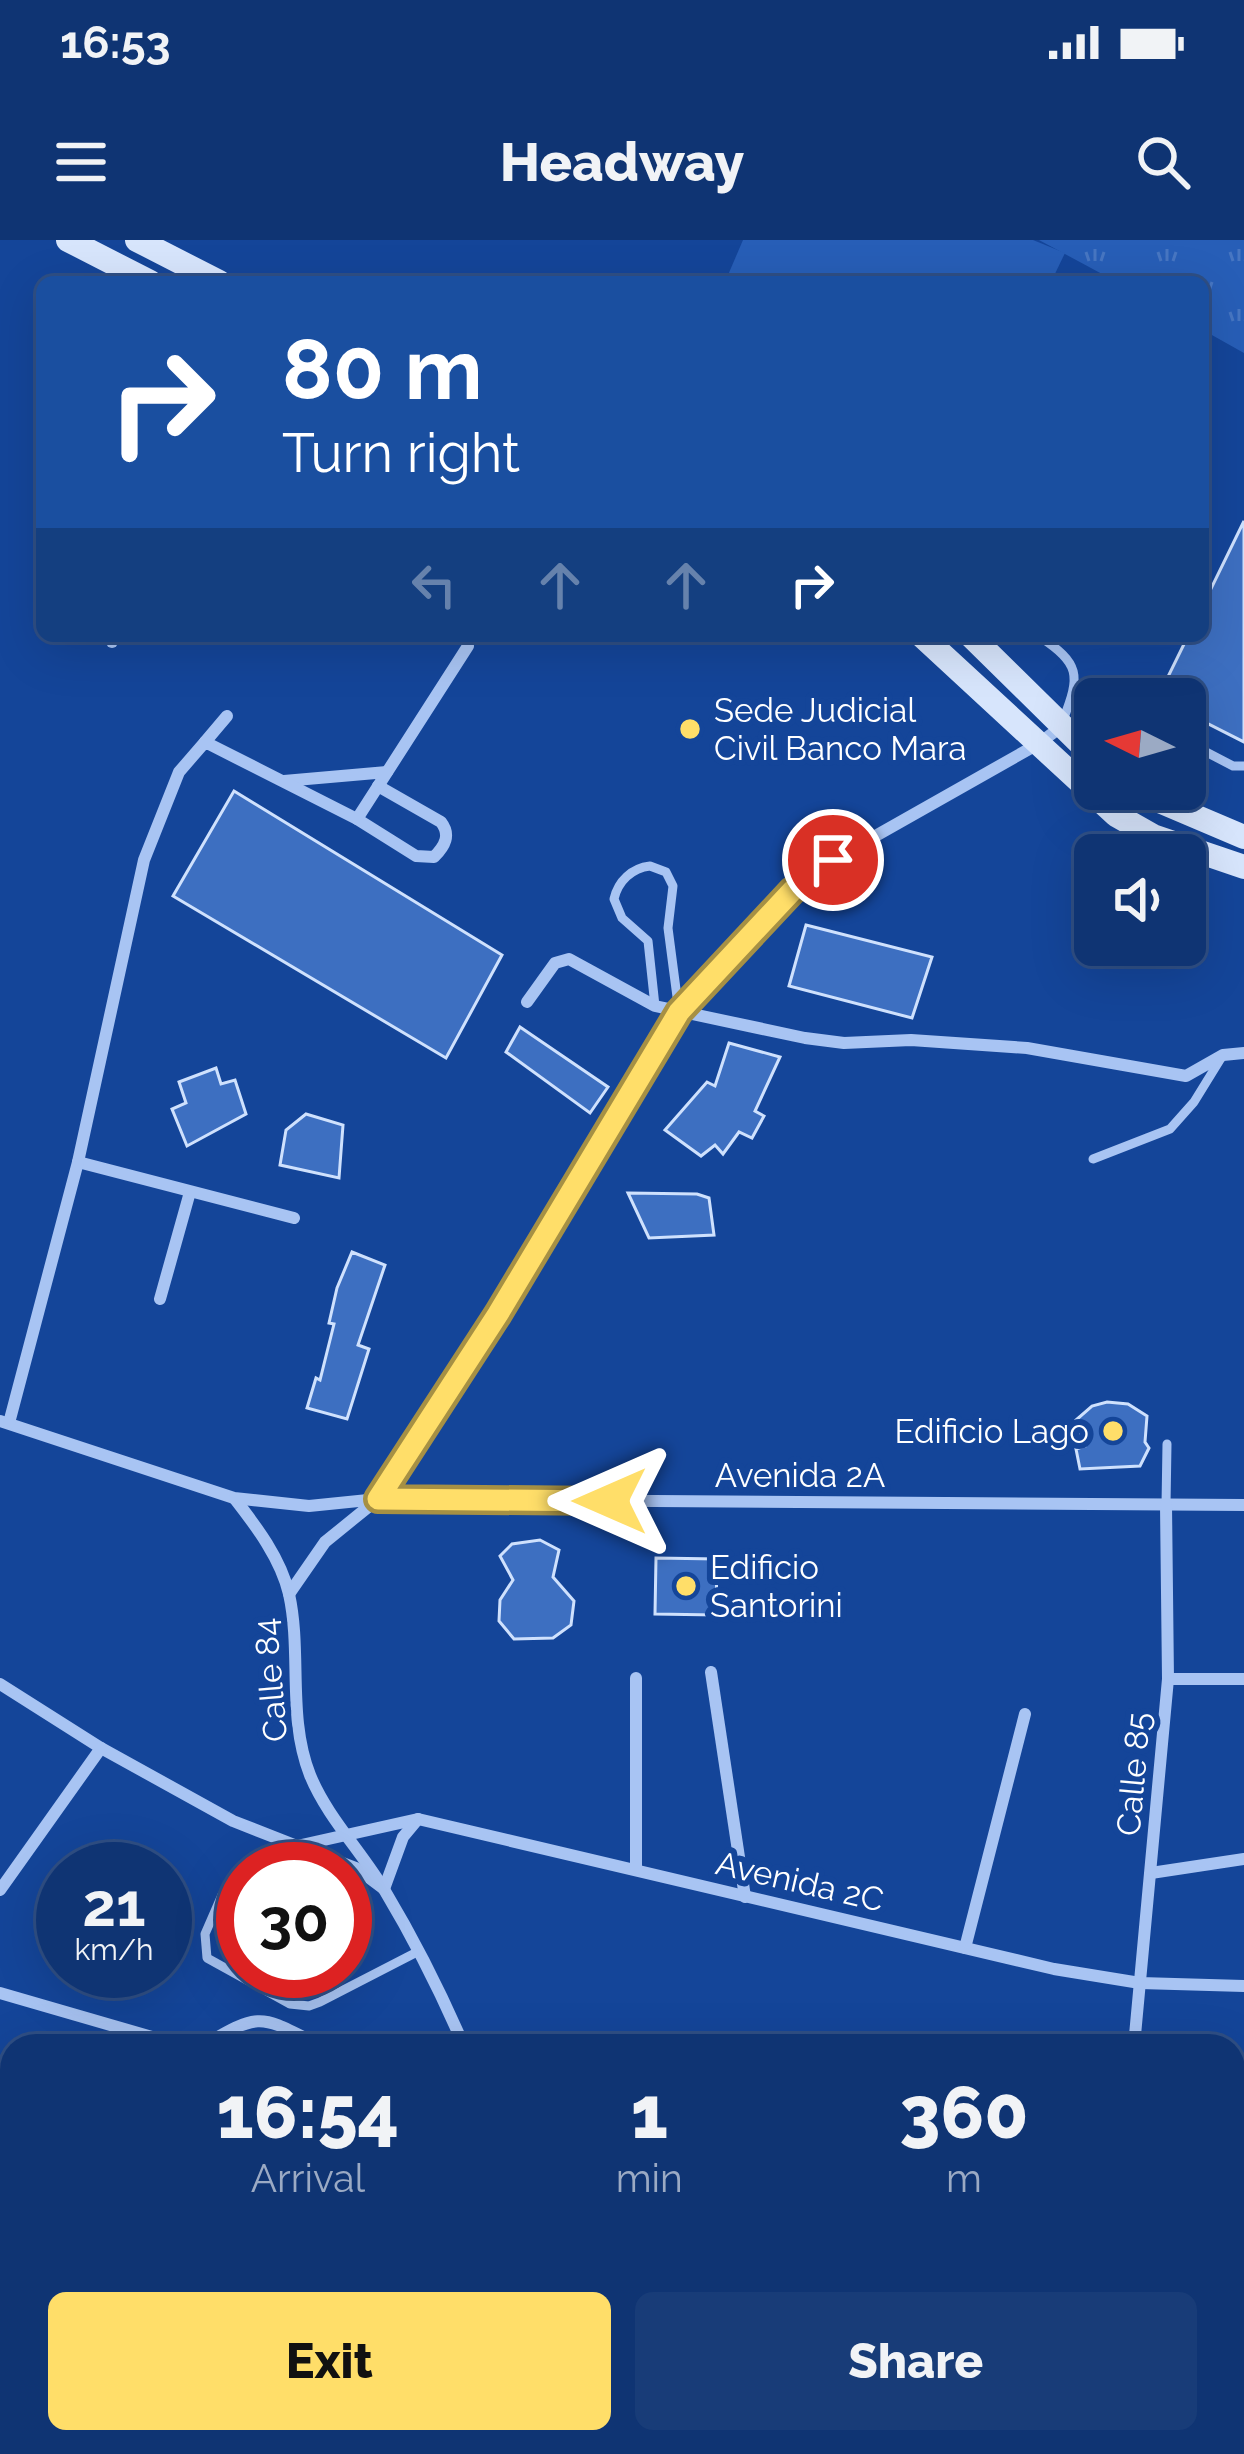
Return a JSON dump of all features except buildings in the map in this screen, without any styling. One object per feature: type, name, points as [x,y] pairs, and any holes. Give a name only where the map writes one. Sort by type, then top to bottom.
[{"type":"main road","points":[[68,240],[139,276]]},
{"type":"main road","points":[[151,243],[209,276]]},
{"type":"main road","points":[[928,642],[1116,815],[1153,836],[1244,867]]},
{"type":"main road","points":[[977,642],[1074,739]]},
{"type":"main road","points":[[1180,810],[1244,837]]},
{"type":"street","points":[[357,819],[467,646]]},
{"type":"street","points":[[4,1422],[78,1162],[144,860],[179,772],[227,716]]},
{"type":"street","points":[[289,1594],[325,1542],[378,1499],[498,1314],[679,1012],[792,891],[833,860],[1061,727]]},
{"type":"street","points":[[205,742],[357,819],[416,856],[434,857],[441,851],[447,830],[441,821],[377,786]]},
{"type":"street","points":[[282,781],[387,772]]},
{"type":"street","points":[[527,1002],[555,963],[569,959],[655,1006],[806,1038],[1027,1048],[1177,1076],[1196,1073],[1223,1055],[1244,1053]]},
{"type":"street","points":[[78,1162],[294,1218]]},
{"type":"street","points":[[160,1299],[190,1192]]},
{"type":"street","name":"Avenida 2A","points":[[4,1422],[234,1498],[309,1506],[378,1499],[1244,1505]]},
{"type":"street","name":"Calle 84","points":[[234,1498],[258,1528],[289,1594],[295,1701],[313,1781],[384,1888],[458,2034]]},
{"type":"street","name":"Calle 85","points":[[1135,2034],[1168,1679],[1166,1505]]},
{"type":"street","points":[[711,1672],[745,1897]]},
{"type":"street","points":[[636,1678],[636,1868]]},
{"type":"street","points":[[1168,1679],[1244,1679]]},
{"type":"street","points":[[0,1684],[101,1748],[233,1821],[287,1842]]},
{"type":"street","points":[[965,1948],[1025,1714]]},
{"type":"street","points":[[0,1890],[101,1748]]},
{"type":"street","points":[[372,1879],[384,1888],[403,1837],[418,1819]]},
{"type":"street","name":"Avenida 2C","points":[[314,1842],[418,1819],[965,1948],[1140,1983],[1244,1986]]},
{"type":"street","points":[[1151,1873],[1244,1859]]},
{"type":"street","points":[[0,1993],[142,2034]]},
{"type":"street","points":[[225,2034],[254,2019],[269,2020],[297,2034]]},
{"type":"lane","points":[[1047,642],[1069,659],[1075,678]]},
{"type":"lane","points":[[1061,727],[1074,693]]},
{"type":"lane","points":[[1206,752],[1233,766],[1244,766]]},
{"type":"lane","points":[[655,1006],[645,935],[615,909],[616,891],[631,872],[650,866],[666,872],[673,886],[668,921],[679,1012]]},
{"type":"lane","points":[[645,935],[668,921]]},
{"type":"lane","points":[[1094,1159],[1170,1129],[1194,1102],[1223,1055]]},
{"type":"lane","points":[[1166,1505],[1168,1444]]},
{"type":"lane","points":[[216,1909],[205,1934],[207,1958],[216,1963]]},
{"type":"lane","points":[[372,1976],[419,1952]]},
{"type":"lane","points":[[284,1998],[301,2007],[328,1998]]},
{"type":"green space","points":[[743,240],[1033,240],[1065,253],[1054,276],[728,276]]},
{"type":"green space","points":[[1039,240],[1244,240],[1244,353],[1209,333],[1209,276],[1106,276]]},
{"type":"place","name":"Sede Judicial Civil Banco Mara","points":[[690,729]]},
{"type":"place","name":"Edificio Lago","points":[[1113,1431]]},
{"type":"place","name":"Edificio Santorini","points":[[686,1586]]},
{"type":"route","points":[[610,1501],[378,1499],[498,1314],[679,1012],[792,891],[833,860]]}]
